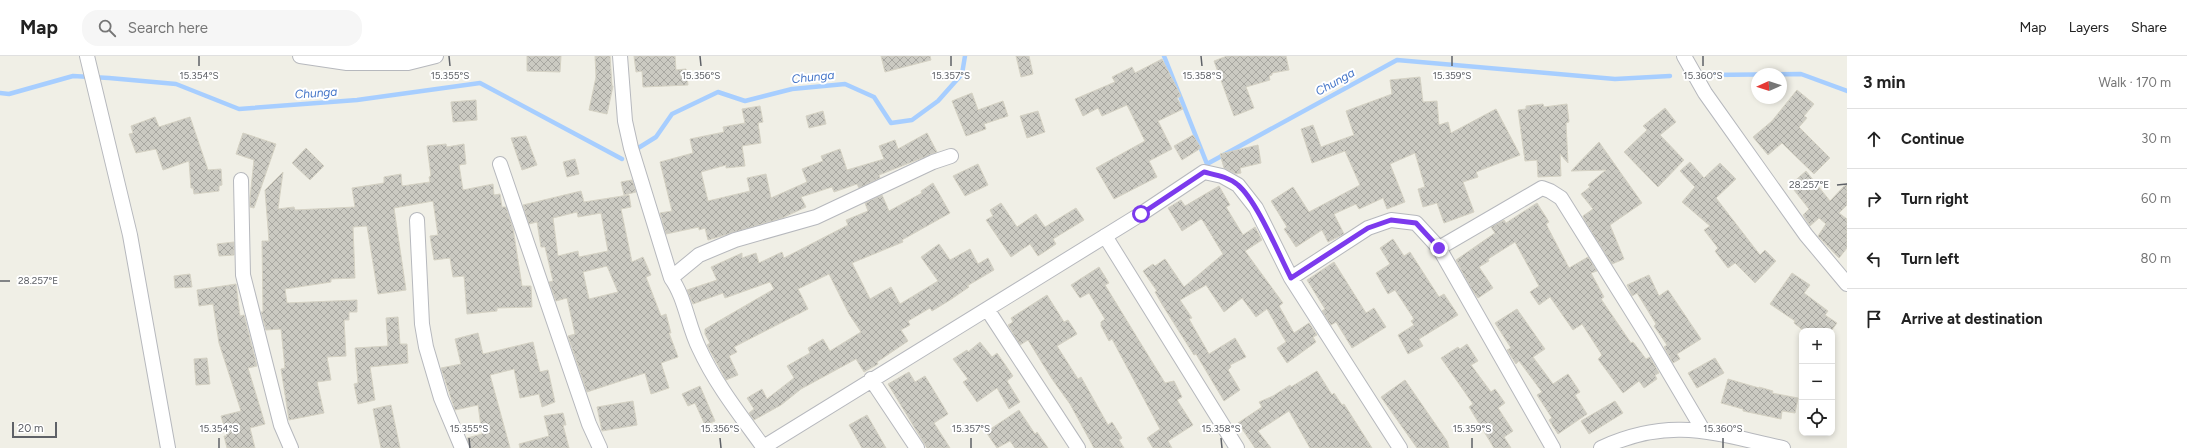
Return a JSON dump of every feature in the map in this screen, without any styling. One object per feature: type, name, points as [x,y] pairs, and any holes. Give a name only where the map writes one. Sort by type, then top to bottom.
[{"type":"street","points":[[87,56],[130,235],[168,448]]},
{"type":"street","points":[[300,56],[347,63],[408,63],[436,56]]},
{"type":"street","points":[[620,56],[625,121],[631,148],[671,278],[680,290],[685,312],[699,349],[729,401],[763,448],[871,379],[1105,236],[1204,172],[1222,176],[1238,185],[1256,208],[1291,278],[1400,448]]},
{"type":"street","points":[[1684,56],[1705,93],[1806,235],[1847,284]]},
{"type":"street","points":[[671,278],[699,255],[712,249],[735,240],[816,217],[933,162],[951,156]]},
{"type":"street","points":[[500,164],[588,424],[600,448]]},
{"type":"street","points":[[241,180],[243,275],[281,425],[291,448]]},
{"type":"street","points":[[1439,248],[1542,188],[1561,198],[1648,337],[1703,430]]},
{"type":"street","points":[[417,220],[422,324],[426,347],[441,398],[462,448]]},
{"type":"street","points":[[1291,278],[1368,228],[1391,220],[1416,223],[1439,248],[1553,448]]},
{"type":"street","points":[[1105,236],[1237,448]]},
{"type":"street","points":[[987,309],[1078,448]]},
{"type":"street","points":[[871,379],[917,448]]},
{"type":"street","points":[[1601,448],[1638,434],[1670,429],[1703,430],[1783,448]]},
{"type":"building","points":[[527,56],[561,56],[560,72],[527,71]]},
{"type":"building","points":[[595,56],[610,56],[613,86],[607,114],[589,110],[596,77]]},
{"type":"building","points":[[634,56],[675,56],[676,70],[686,69],[688,85],[643,87],[642,71],[636,72]]},
{"type":"building","points":[[881,56],[930,56],[931,60],[885,72]]},
{"type":"building","points":[[1016,56],[1029,56],[1033,74],[1021,77]]},
{"type":"building","points":[[1227,56],[1286,56],[1289,70],[1272,73],[1272,75],[1269,76],[1270,80],[1246,87],[1254,108],[1234,116],[1214,61]]},
{"type":"building","points":[[1162,59],[1181,96],[1177,98],[1183,109],[1158,121],[1172,149],[1149,161],[1157,177],[1114,199],[1096,168],[1145,141],[1127,105],[1102,116],[1098,108],[1083,116],[1075,99],[1115,82],[1112,77],[1132,67],[1135,73]]},
{"type":"building","points":[[1420,77],[1423,102],[1437,101],[1439,125],[1448,122],[1451,133],[1496,109],[1520,155],[1476,172],[1478,177],[1463,182],[1474,212],[1444,223],[1437,203],[1423,207],[1418,189],[1425,187],[1415,153],[1390,164],[1405,202],[1387,209],[1383,198],[1359,209],[1356,204],[1334,214],[1344,234],[1328,242],[1322,230],[1296,247],[1284,229],[1287,227],[1271,201],[1293,187],[1309,212],[1360,185],[1345,151],[1312,163],[1301,129],[1313,125],[1321,147],[1354,135],[1346,111],[1392,94],[1390,80]]},
{"type":"building","points":[[1797,90],[1814,104],[1804,116],[1807,118],[1799,127],[1830,158],[1814,174],[1782,143],[1768,155],[1753,137],[1772,121]]},
{"type":"building","points":[[972,93],[978,110],[1003,101],[1008,116],[984,124],[986,129],[966,136],[952,101]]},
{"type":"building","points":[[476,100],[477,120],[453,122],[451,102]]},
{"type":"building","points":[[1543,104],[1544,107],[1567,104],[1569,122],[1566,123],[1568,163],[1560,154],[1561,176],[1538,177],[1537,160],[1525,161],[1518,110],[1526,109],[1526,106]]},
{"type":"building","points":[[760,106],[763,122],[758,123],[761,143],[742,146],[745,166],[726,168],[726,165],[701,172],[708,201],[750,191],[747,178],[766,174],[771,198],[807,182],[802,169],[823,161],[821,156],[840,149],[847,170],[884,159],[879,146],[895,140],[898,149],[927,133],[937,152],[879,175],[880,178],[859,188],[857,184],[834,192],[832,187],[801,197],[806,207],[782,218],[708,240],[705,228],[699,230],[699,227],[666,234],[660,213],[672,211],[660,162],[693,153],[690,139],[724,132],[723,127],[745,123],[742,109]]},
{"type":"building","points":[[1665,108],[1676,122],[1660,135],[1684,160],[1658,187],[1624,152],[1647,130],[1643,126]]},
{"type":"building","points":[[823,111],[826,124],[809,128],[806,116]]},
{"type":"building","points":[[1038,111],[1045,132],[1027,138],[1020,116]]},
{"type":"building","points":[[155,117],[159,127],[190,117],[208,170],[221,169],[222,185],[219,186],[219,191],[194,194],[193,188],[191,188],[189,161],[163,170],[156,149],[136,153],[129,134],[133,133],[131,126]]},
{"type":"building","points":[[243,133],[276,144],[254,208],[250,207],[250,198],[254,160],[236,154]]},
{"type":"building","points":[[1193,135],[1201,148],[1182,160],[1174,146]]},
{"type":"building","points":[[526,136],[537,165],[522,170],[511,138]]},
{"type":"building","points":[[1599,142],[1642,203],[1610,225],[1624,259],[1612,264],[1585,221],[1583,216],[1593,209],[1581,194],[1590,187],[1588,185],[1606,170],[1571,171]]},
{"type":"building","points":[[446,144],[447,147],[464,144],[466,164],[459,165],[463,190],[493,184],[494,195],[500,194],[502,207],[506,207],[513,228],[522,286],[531,286],[532,307],[497,308],[497,311],[467,314],[464,276],[453,277],[450,258],[434,260],[430,236],[438,235],[433,201],[394,208],[406,290],[378,294],[367,226],[353,227],[355,278],[331,279],[331,282],[285,289],[287,303],[357,300],[357,312],[349,312],[349,320],[344,320],[346,356],[327,357],[331,380],[317,382],[324,413],[289,420],[281,369],[285,368],[281,329],[266,330],[261,312],[263,312],[262,241],[269,241],[265,190],[283,172],[278,209],[294,207],[295,210],[355,207],[352,188],[384,183],[384,177],[401,174],[402,186],[430,182],[429,177],[431,176],[427,146]]},
{"type":"building","points":[[1258,145],[1261,163],[1240,168],[1241,173],[1236,174],[1224,168],[1220,154]]},
{"type":"building","points":[[306,148],[324,166],[310,180],[292,163]]},
{"type":"building","points":[[575,159],[579,174],[567,177],[563,162]]},
{"type":"building","points":[[1690,162],[1704,178],[1720,163],[1736,179],[1716,198],[1760,255],[1765,250],[1776,261],[1755,283],[1735,263],[1728,268],[1715,251],[1718,248],[1704,230],[1710,226],[1682,202],[1695,187],[1680,171]]},
{"type":"building","points":[[978,164],[988,185],[965,196],[953,176]]},
{"type":"building","points":[[1806,171],[1830,201],[1847,183],[1847,205],[1839,213],[1847,219],[1847,248],[1839,258],[1818,236],[1826,224],[1819,218],[1810,226],[1803,215],[1809,209],[1790,185]]},
{"type":"building","points":[[632,180],[636,192],[624,195],[621,182]]},
{"type":"building","points":[[933,183],[950,213],[902,240],[903,242],[852,263],[870,299],[891,287],[900,304],[938,281],[921,257],[939,244],[950,260],[970,249],[978,264],[988,258],[994,270],[967,286],[969,287],[932,311],[930,308],[908,321],[910,325],[901,330],[908,341],[877,362],[878,364],[864,372],[856,359],[801,389],[781,405],[754,420],[749,413],[754,409],[747,398],[762,389],[767,399],[794,378],[787,366],[810,353],[808,348],[823,339],[830,351],[861,332],[849,314],[829,274],[798,289],[808,309],[734,347],[737,352],[729,356],[738,375],[726,380],[707,345],[710,343],[705,334],[705,329],[774,289],[770,282],[725,298],[723,293],[693,304],[687,290],[717,280],[711,267],[742,253],[742,258],[756,253],[759,263],[782,252],[784,258],[848,225],[846,220],[868,211],[865,203],[882,195],[889,211],[922,193],[921,191]]},
{"type":"building","points":[[1219,186],[1230,205],[1226,207],[1243,235],[1255,227],[1262,240],[1245,251],[1283,303],[1279,306],[1294,333],[1309,323],[1317,335],[1313,337],[1316,342],[1287,363],[1277,348],[1286,342],[1267,309],[1256,317],[1242,298],[1224,312],[1206,285],[1180,300],[1192,318],[1189,319],[1209,354],[1235,338],[1246,357],[1230,365],[1231,367],[1228,370],[1240,390],[1224,401],[1196,354],[1194,355],[1163,306],[1155,292],[1157,291],[1143,271],[1153,264],[1155,266],[1165,259],[1184,287],[1223,254],[1201,219],[1182,231],[1168,208],[1181,200],[1185,206]]},
{"type":"building","points":[[581,191],[584,202],[629,195],[631,207],[621,209],[632,262],[643,257],[651,275],[646,277],[661,316],[666,314],[671,333],[669,333],[678,357],[661,363],[669,388],[651,394],[645,373],[587,392],[568,336],[575,334],[567,298],[556,301],[549,282],[553,281],[545,247],[541,247],[537,222],[529,224],[523,205]],"holes":[[[577,212],[578,217],[601,213],[608,251],[579,257],[578,251],[558,256],[553,218]],[[607,266],[618,292],[589,299],[583,272]]]},
{"type":"building","points":[[1001,203],[1017,227],[1036,214],[1045,227],[1076,208],[1084,220],[1053,239],[1056,244],[1038,256],[1030,244],[1011,257],[986,220],[993,216],[990,210]]},
{"type":"building","points":[[1537,203],[1549,222],[1546,224],[1569,268],[1588,257],[1597,271],[1591,273],[1604,297],[1601,299],[1631,343],[1633,342],[1646,359],[1650,357],[1659,373],[1655,375],[1657,379],[1644,388],[1639,381],[1623,393],[1598,359],[1602,355],[1582,324],[1573,330],[1550,297],[1539,305],[1530,292],[1539,286],[1515,242],[1488,259],[1489,261],[1479,267],[1493,288],[1478,298],[1471,288],[1456,260],[1495,233],[1491,227],[1504,220],[1506,223]]},
{"type":"building","points":[[1393,239],[1404,256],[1410,252],[1439,297],[1444,294],[1458,315],[1419,339],[1423,346],[1408,354],[1398,335],[1414,325],[1411,321],[1414,319],[1395,290],[1388,294],[1376,273],[1390,264],[1380,248]]},
{"type":"building","points":[[234,242],[234,255],[219,256],[217,244]]},
{"type":"building","points":[[1334,262],[1366,313],[1374,308],[1386,327],[1352,348],[1336,322],[1331,325],[1322,311],[1325,309],[1307,280]]},
{"type":"building","points":[[1099,267],[1109,283],[1105,285],[1165,383],[1174,381],[1182,397],[1177,400],[1193,425],[1168,441],[1172,448],[1153,448],[1147,438],[1160,429],[1112,339],[1109,341],[1101,326],[1101,322],[1105,319],[1089,293],[1080,298],[1071,285]]},
{"type":"building","points":[[1792,273],[1810,285],[1804,293],[1828,311],[1825,315],[1837,323],[1833,328],[1800,328],[1794,323],[1795,321],[1770,304]]},
{"type":"building","points":[[190,274],[192,287],[175,288],[174,276]]},
{"type":"building","points":[[1649,275],[1659,296],[1668,290],[1701,339],[1677,354],[1680,359],[1673,363],[1664,347],[1667,345],[1654,326],[1656,324],[1637,293],[1632,296],[1627,285]]},
{"type":"building","points":[[236,284],[240,316],[244,315],[257,366],[248,368],[265,424],[250,428],[255,448],[227,448],[224,436],[227,436],[221,416],[241,411],[219,343],[213,304],[199,306],[197,290]]},
{"type":"building","points":[[1047,295],[1064,322],[1068,320],[1077,334],[1057,346],[1078,379],[1081,377],[1108,425],[1112,422],[1122,438],[1119,440],[1124,448],[1094,448],[1070,404],[1052,379],[1028,340],[1020,345],[1008,325],[1013,322],[1011,318]]},
{"type":"building","points":[[1517,309],[1545,349],[1533,357],[1553,384],[1568,374],[1580,392],[1575,395],[1587,414],[1558,434],[1549,420],[1552,418],[1537,395],[1542,392],[1519,361],[1516,364],[1507,350],[1511,348],[1495,323]]},
{"type":"building","points":[[398,317],[400,344],[407,344],[408,363],[370,367],[375,400],[358,404],[354,384],[358,383],[355,348],[388,346],[386,318]]},
{"type":"building","points":[[478,333],[483,354],[533,342],[540,372],[548,370],[555,402],[542,407],[539,394],[520,398],[514,369],[490,375],[510,448],[470,448],[467,438],[482,434],[478,405],[455,410],[441,368],[461,364],[455,339]]},
{"type":"building","points":[[980,342],[992,357],[997,353],[1013,376],[1007,381],[1020,402],[1009,409],[997,388],[977,402],[963,382],[968,379],[953,359],[967,350],[968,352]]},
{"type":"building","points":[[1467,344],[1478,361],[1471,365],[1491,392],[1495,389],[1505,403],[1498,408],[1513,431],[1504,437],[1511,448],[1494,448],[1469,407],[1473,404],[1441,358],[1458,347],[1460,349]]},
{"type":"building","points":[[207,358],[210,384],[196,385],[194,359]]},
{"type":"building","points":[[1715,358],[1724,373],[1697,388],[1688,373]]},
{"type":"building","points":[[1317,371],[1332,395],[1334,393],[1342,405],[1344,404],[1372,448],[1310,448],[1289,411],[1258,431],[1271,448],[1255,448],[1238,423],[1262,407],[1259,402],[1273,396],[1290,385],[1291,387]]},
{"type":"building","points":[[909,372],[915,382],[925,376],[948,414],[934,423],[950,448],[927,448],[888,384]]},
{"type":"building","points":[[1728,379],[1773,391],[1772,393],[1798,398],[1795,413],[1782,411],[1781,419],[1743,411],[1743,409],[1721,403]]},
{"type":"building","points":[[1405,380],[1447,441],[1449,448],[1417,448],[1381,397]]},
{"type":"building","points":[[700,386],[715,421],[705,425],[695,403],[688,406],[682,394]]},
{"type":"building","points":[[633,401],[637,425],[602,431],[597,407]]},
{"type":"building","points":[[1615,401],[1623,413],[1589,434],[1581,421]]},
{"type":"building","points":[[391,405],[400,448],[381,448],[373,409]]},
{"type":"building","points":[[1019,410],[1035,434],[1037,432],[1048,448],[1015,448],[1010,441],[997,448],[986,432]]},
{"type":"building","points":[[563,413],[566,425],[563,425],[569,448],[520,448],[519,444],[549,436],[544,416]]},
{"type":"building","points":[[867,415],[886,448],[862,448],[849,425]]},
{"type":"waterway","name":"Chunga","points":[[635,150],[656,137],[672,114],[718,92],[745,101],[792,89],[845,84],[874,97],[891,123],[912,120],[938,101],[962,74],[965,56]]},
{"type":"waterway","name":"Chunga","points":[[1164,56],[1207,164],[1397,60],[1615,79],[1670,76]]},
{"type":"waterway","name":"Chunga","points":[[1707,75],[1801,74],[1847,91]]},
{"type":"waterway","name":"Chunga","points":[[0,93],[9,94],[73,76],[109,78],[176,84],[239,109],[357,100],[480,83],[622,159]]},
{"type":"route","points":[[1141,214],[1204,172],[1222,176],[1238,185],[1256,208],[1291,278],[1368,228],[1391,220],[1404,220],[1416,223],[1439,248]]}]
